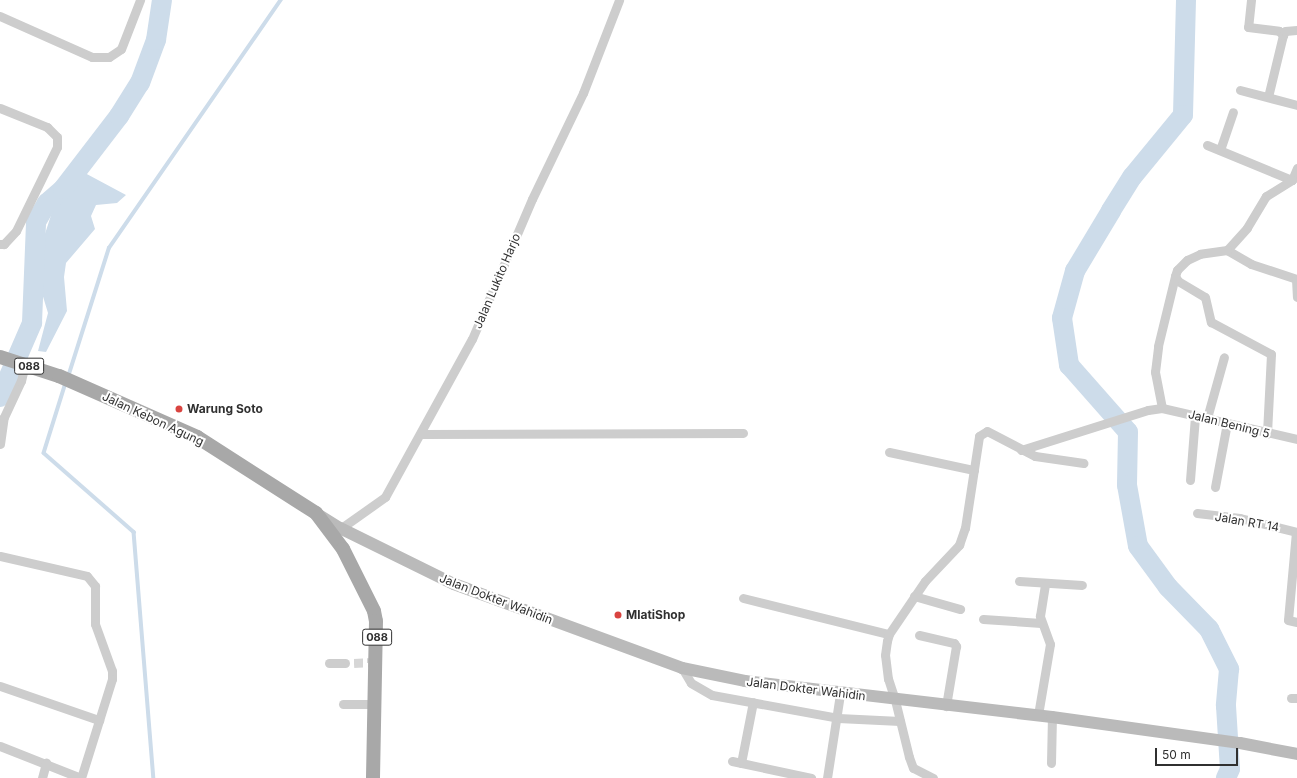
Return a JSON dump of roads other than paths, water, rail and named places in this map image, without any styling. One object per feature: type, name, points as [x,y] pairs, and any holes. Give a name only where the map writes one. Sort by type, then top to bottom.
[{"type":"main road","name":"Jalan Kebon Agung","points":[[0,357],[25,364],[80,384],[198,437],[316,513],[337,531],[374,611],[378,641],[374,662],[372,778]]},
{"type":"main road","name":"Jalan Dokter Wahidin","points":[[337,531],[467,590],[682,668],[745,681],[840,694],[1038,715],[1240,743],[1297,754]]},
{"type":"street","points":[[0,16],[92,58],[109,57],[122,49],[140,0]]},
{"type":"street","name":"Jalan Lukito Harjo","points":[[337,531],[385,497],[421,434],[472,338],[532,199],[583,94],[619,0]]},
{"type":"street","points":[[1251,0],[1248,27],[1279,31],[1282,35]]},
{"type":"street","points":[[1268,97],[1282,35],[1285,32],[1297,30]]},
{"type":"street","points":[[1240,90],[1297,105]]},
{"type":"street","points":[[0,108],[47,127],[57,137],[57,147],[16,231],[4,244],[0,244]]},
{"type":"street","points":[[1220,150],[1233,112]]},
{"type":"street","points":[[1207,145],[1292,180]]},
{"type":"street","points":[[1227,250],[1247,228],[1266,196],[1292,180],[1297,168]]},
{"type":"street","points":[[1021,450],[1124,418],[1162,408],[1155,372],[1158,346],[1177,270],[1187,260],[1200,254],[1227,250],[1251,264],[1297,279],[1297,297]]},
{"type":"street","points":[[1175,276],[1178,281],[1205,297],[1211,322],[1271,354],[1267,434]]},
{"type":"street","points":[[1207,418],[1224,357]]},
{"type":"street","points":[[0,444],[4,417],[21,381],[25,364]]},
{"type":"street","name":"Jalan Bening 5","points":[[1162,408],[1267,434],[1297,439]]},
{"type":"street","points":[[1190,480],[1195,416]]},
{"type":"street","points":[[1215,488],[1227,423]]},
{"type":"street","points":[[934,778],[913,768],[888,679],[885,655],[889,634],[914,596],[959,545],[965,528],[974,470],[976,445],[982,432],[992,433],[1021,450],[1049,459],[1083,463]]},
{"type":"street","points":[[421,434],[743,433]]},
{"type":"street","points":[[889,452],[974,470]]},
{"type":"street","name":"Jalan RT 14","points":[[1197,514],[1240,518],[1297,532]]},
{"type":"street","points":[[1297,532],[1290,580],[1288,620],[1297,622]]},
{"type":"street","points":[[0,556],[87,576],[93,582],[96,590],[95,624],[112,675],[81,778],[0,746]]},
{"type":"street","points":[[1019,581],[1045,584],[1082,585]]},
{"type":"street","points":[[1038,715],[1050,644],[1041,624],[1045,584]]},
{"type":"street","points":[[914,596],[960,609]]},
{"type":"street","points":[[743,598],[889,634]]},
{"type":"street","points":[[983,619],[1041,624]]},
{"type":"street","points":[[919,635],[954,643],[956,646],[946,706]]},
{"type":"street","points":[[329,663],[349,663]]},
{"type":"street","points":[[682,668],[691,682],[698,689],[712,695],[838,718],[900,721]]},
{"type":"street","points":[[0,686],[99,720]]},
{"type":"street","points":[[827,778],[838,718],[840,694]]},
{"type":"street","points":[[753,702],[736,762],[811,778]]},
{"type":"street","points":[[343,704],[374,704]]},
{"type":"street","points":[[1051,763],[1052,717]]},
{"type":"street","points":[[42,778],[46,763]]},
{"type":"water","points":[[83,172],[126,195],[117,203],[96,205],[91,216],[95,229],[66,263],[64,277],[67,311],[46,352],[38,351],[48,313],[41,290],[43,240],[54,206]]},
{"type":"waterway","points":[[0,397],[32,323],[36,222],[47,203],[63,189],[119,116],[140,83],[156,40],[162,0]]},
{"type":"waterway","points":[[68,377],[109,248],[281,0]]},
{"type":"waterway","points":[[1186,0],[1183,115],[1132,177],[1075,271],[1062,318],[1069,365],[1128,432],[1127,485],[1138,546],[1168,587],[1209,629],[1229,669],[1226,706],[1230,769],[1226,778]]},
{"type":"waterway","points":[[66,383],[44,453],[134,532],[154,778]]},
{"type":"tunnel","points":[[354,663],[372,662]]},
{"type":"place","name":"Warung Soto","points":[[179,409]]},
{"type":"place","name":"MlatiShop","points":[[618,615]]}]
